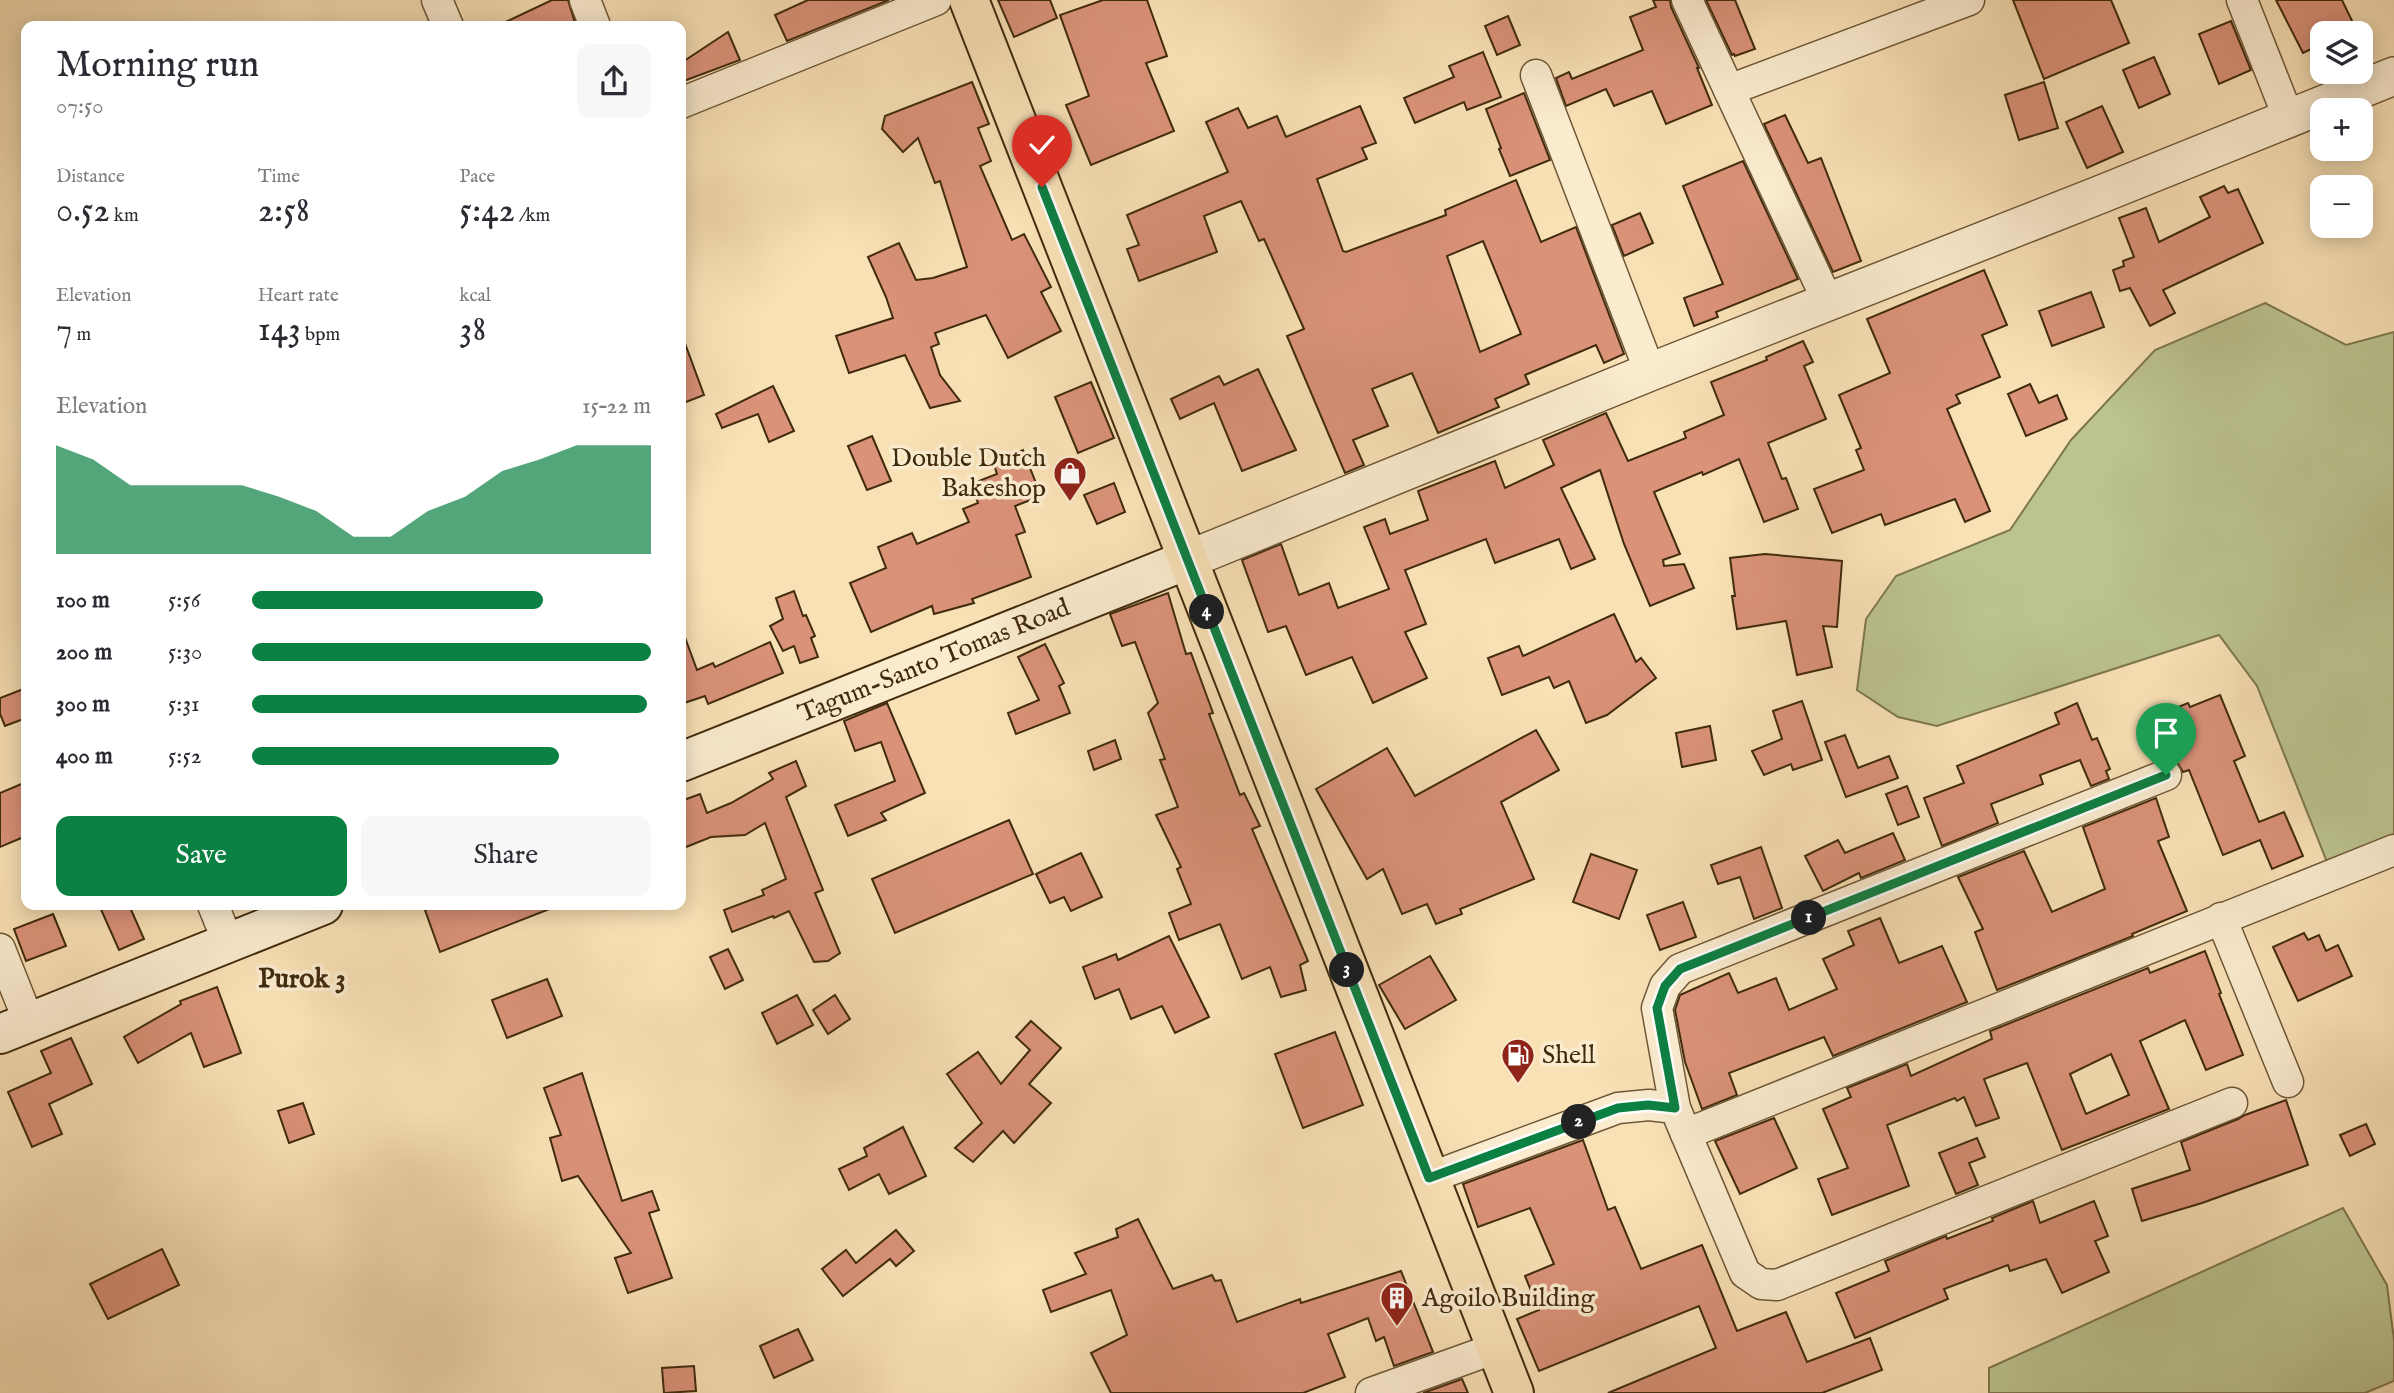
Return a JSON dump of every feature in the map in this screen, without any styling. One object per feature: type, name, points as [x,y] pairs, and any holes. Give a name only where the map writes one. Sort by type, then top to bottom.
[{"type":"main road","points":[[969,0],[1514,1393]]},
{"type":"main road","name":"Tagum-Santo Tomas Road","points":[[686,760],[1187,560]]},
{"type":"main road","points":[[14,1028],[310,910]]},
{"type":"street","points":[[437,0],[445,21]]},
{"type":"street","points":[[585,0],[593,21]]},
{"type":"street","points":[[686,101],[936,0]]},
{"type":"street","points":[[1687,0],[1828,302]]},
{"type":"street","points":[[1729,90],[1969,0]]},
{"type":"street","points":[[2242,0],[2289,119]]},
{"type":"street","points":[[1536,75],[1650,372]]},
{"type":"street","points":[[1187,560],[1650,372],[2394,76]]},
{"type":"street","points":[[2166,775],[1680,969],[1665,986],[1657,1008],[1680,1121],[1745,1273],[1755,1281],[1768,1285],[1777,1285],[1803,1275],[2232,1103]]},
{"type":"street","points":[[1429,1178],[1618,1108],[1648,1105],[1680,1121],[2221,918],[2394,850]]},
{"type":"street","points":[[215,910],[228,943]]},
{"type":"street","points":[[2221,918],[2288,1082]]},
{"type":"street","points":[[0,949],[14,1028]]},
{"type":"street","points":[[1371,1393],[1496,1348]]},
{"type":"green space","points":[[2265,303],[2346,345],[2394,332],[2394,837],[2327,862],[2257,686],[2219,635],[1937,726],[1898,717],[1857,690],[1866,619],[1896,576],[2010,530],[2071,440],[2155,350]]},
{"type":"green space","points":[[2343,1208],[2387,1285],[2394,1340],[2394,1381],[2365,1393],[1989,1393],[1989,1368]]},
{"type":"building","points":[[552,0],[568,0],[574,21],[508,21]]},
{"type":"building","points":[[808,0],[889,0],[787,41],[775,15]]},
{"type":"building","points":[[998,0],[1050,0],[1057,18],[1014,37]]},
{"type":"building","points":[[1103,0],[1147,0],[1167,56],[1146,63],[1174,131],[1091,165],[1066,105],[1089,96],[1060,15]]},
{"type":"building","points":[[1653,0],[1670,0],[1712,105],[1666,124],[1652,91],[1614,106],[1606,89],[1566,106],[1556,78],[1569,72],[1572,79],[1643,50],[1630,17],[1656,7]]},
{"type":"building","points":[[1706,0],[1735,0],[1755,49],[1732,55]]},
{"type":"building","points":[[2013,0],[2111,0],[2129,43],[2044,79]]},
{"type":"building","points":[[2276,0],[2342,0],[2352,21],[2310,21],[2310,50],[2303,53]]},
{"type":"building","points":[[1508,16],[1520,45],[1497,55],[1485,26]]},
{"type":"building","points":[[2231,21],[2251,70],[2219,84],[2199,34]]},
{"type":"building","points":[[728,32],[740,60],[686,80],[686,60]]},
{"type":"building","points":[[1483,52],[1501,97],[1467,110],[1464,102],[1415,123],[1404,98],[1454,77],[1449,66]]},
{"type":"building","points":[[2154,57],[2170,94],[2139,108],[2123,70]]},
{"type":"building","points":[[972,82],[989,124],[978,128],[991,161],[980,166],[1012,240],[1024,234],[1051,287],[1041,292],[1061,331],[1008,358],[986,315],[935,333],[939,344],[931,347],[940,375],[960,401],[930,408],[905,355],[849,373],[836,336],[893,318],[868,257],[899,243],[916,280],[933,278],[967,267],[940,181],[935,183],[918,138],[903,152],[882,129],[885,116]]},
{"type":"building","points":[[2044,82],[2058,128],[2019,140],[2005,95]]},
{"type":"building","points":[[1524,93],[1550,160],[1510,176],[1486,109]]},
{"type":"building","points":[[1360,106],[1376,143],[1362,148],[1367,159],[1317,179],[1343,251],[1346,252],[1446,215],[1445,210],[1516,180],[1541,242],[1576,227],[1624,354],[1604,363],[1596,345],[1525,375],[1529,384],[1495,399],[1499,407],[1438,433],[1412,373],[1372,389],[1388,426],[1353,440],[1364,465],[1345,473],[1287,336],[1304,329],[1264,239],[1259,241],[1241,201],[1204,216],[1217,252],[1139,281],[1127,249],[1139,245],[1127,215],[1228,172],[1206,122],[1238,108],[1248,128],[1277,116],[1286,137]],"holes":[[[1483,241],[1521,334],[1480,352],[1447,256]]]},
{"type":"building","points":[[2102,106],[2123,152],[2087,168],[2066,122]]},
{"type":"building","points":[[1785,115],[1808,163],[1821,158],[1861,261],[1833,272],[1764,124]]},
{"type":"building","points":[[1743,161],[1798,279],[1716,312],[1718,317],[1694,326],[1684,298],[1723,284],[1683,186]]},
{"type":"building","points":[[2224,186],[2228,193],[2238,189],[2263,243],[2163,290],[2175,313],[2150,326],[2130,288],[2120,291],[2113,270],[2124,266],[2123,261],[2134,257],[2119,218],[2146,208],[2159,242],[2210,217],[2200,197]]},
{"type":"building","points":[[1640,213],[1653,243],[1624,256],[1612,225]]},
{"type":"building","points":[[1984,270],[2007,325],[1982,335],[2000,377],[1956,395],[1960,403],[1947,409],[1990,511],[1965,522],[1955,499],[1885,525],[1881,514],[1832,533],[1814,489],[1864,470],[1856,450],[1861,448],[1839,395],[1890,373],[1867,319]]},
{"type":"building","points":[[2091,292],[2104,327],[2052,346],[2039,311]]},
{"type":"building","points":[[1803,341],[1813,362],[1804,366],[1826,419],[1768,443],[1782,479],[1786,478],[1798,509],[1764,522],[1739,459],[1654,492],[1680,554],[1663,560],[1664,566],[1684,564],[1694,588],[1650,606],[1624,544],[1600,470],[1561,488],[1595,559],[1571,569],[1559,539],[1495,563],[1486,539],[1405,570],[1426,624],[1405,632],[1427,678],[1373,703],[1352,657],[1306,675],[1286,626],[1268,632],[1242,560],[1281,544],[1299,595],[1329,583],[1338,608],[1389,589],[1364,527],[1385,519],[1390,534],[1428,520],[1418,491],[1495,461],[1505,488],[1554,465],[1543,440],[1606,413],[1628,461],[1686,438],[1684,432],[1724,415],[1711,382],[1767,360],[1766,357]]},
{"type":"building","points":[[686,346],[704,395],[686,402]]},
{"type":"building","points":[[1258,369],[1296,450],[1242,471],[1214,403],[1180,419],[1171,399],[1219,376],[1224,385]]},
{"type":"building","points":[[1091,382],[1114,438],[1078,453],[1055,397]]},
{"type":"building","points":[[2030,384],[2039,403],[2057,395],[2067,419],[2026,436],[2008,394]]},
{"type":"building","points":[[773,386],[794,431],[769,442],[758,414],[722,428],[716,414]]},
{"type":"building","points":[[872,436],[891,481],[867,490],[848,446]]},
{"type":"building","points":[[1023,450],[1041,496],[1015,506],[1025,532],[1016,535],[1031,577],[972,599],[974,603],[934,614],[932,606],[871,632],[850,583],[886,568],[878,547],[912,533],[917,544],[969,522],[963,509],[978,503],[971,484],[997,474],[993,462]]},
{"type":"building","points":[[1114,483],[1125,512],[1097,524],[1084,495]]},
{"type":"building","points":[[1765,554],[1842,561],[1837,627],[1823,626],[1832,667],[1797,675],[1786,621],[1737,629],[1730,558]]},
{"type":"building","points":[[794,591],[803,616],[806,615],[815,636],[811,638],[818,657],[800,663],[794,646],[783,651],[770,626],[783,619],[776,598]]},
{"type":"building","points":[[1168,593],[1186,654],[1191,653],[1213,713],[1209,714],[1240,795],[1244,793],[1260,826],[1252,829],[1308,961],[1300,965],[1306,990],[1281,997],[1270,967],[1242,979],[1220,924],[1179,940],[1169,913],[1191,904],[1177,869],[1181,867],[1156,815],[1178,807],[1160,760],[1165,759],[1148,713],[1158,703],[1135,642],[1122,646],[1110,614]]},
{"type":"building","points":[[1614,614],[1636,662],[1641,658],[1656,678],[1607,715],[1586,723],[1569,681],[1554,688],[1549,677],[1502,695],[1488,658],[1519,646],[1523,656]]},
{"type":"building","points":[[686,640],[697,670],[713,663],[715,667],[770,642],[783,673],[708,704],[705,696],[686,702]]},
{"type":"building","points":[[1045,644],[1064,683],[1059,686],[1070,713],[1016,734],[1008,713],[1039,700],[1018,657]]},
{"type":"building","points":[[21,690],[21,720],[5,726],[0,714],[0,698]]},
{"type":"building","points":[[2220,695],[2245,756],[2234,761],[2259,822],[2284,812],[2303,856],[2272,869],[2260,840],[2223,855],[2189,770],[2183,772],[2177,762],[2165,758],[2149,719],[2188,703],[2190,707]]},
{"type":"building","points":[[1802,701],[1822,760],[1793,770],[1791,764],[1764,775],[1752,751],[1782,739],[1773,711]]},
{"type":"building","points":[[887,703],[925,793],[881,813],[886,820],[848,836],[835,805],[895,781],[881,742],[855,751],[844,721]]},
{"type":"building","points":[[2077,703],[2092,740],[2097,738],[2110,769],[2106,771],[2109,779],[2091,786],[2080,760],[2040,775],[2043,784],[1991,804],[1998,823],[1942,846],[1924,798],[1964,783],[1957,766],[2059,724],[2055,713]]},
{"type":"building","points":[[1710,726],[1716,760],[1682,767],[1676,733]]},
{"type":"building","points":[[1536,730],[1559,770],[1501,802],[1534,879],[1460,909],[1462,914],[1436,924],[1427,904],[1402,914],[1383,869],[1367,879],[1316,789],[1387,748],[1415,796]]},
{"type":"building","points":[[1845,735],[1858,768],[1889,756],[1898,778],[1846,797],[1825,742]]},
{"type":"building","points":[[1115,740],[1121,759],[1094,770],[1088,751]]},
{"type":"building","points":[[796,761],[806,786],[786,797],[823,890],[815,893],[840,953],[828,961],[814,962],[789,911],[732,932],[724,910],[764,895],[762,890],[786,879],[765,823],[745,835],[711,837],[686,847],[686,799],[700,794],[707,813],[731,803],[773,779],[769,773]]},
{"type":"building","points":[[21,784],[21,838],[0,847],[0,793]]},
{"type":"building","points":[[1907,786],[1919,817],[1898,825],[1886,794]]},
{"type":"building","points":[[2156,798],[2169,837],[2158,841],[2187,911],[2132,934],[2133,936],[1997,990],[1975,932],[1983,929],[1958,877],[2024,851],[2052,912],[2105,889],[2083,827]]},
{"type":"building","points":[[1009,820],[1033,874],[895,933],[872,879]]},
{"type":"building","points":[[1893,833],[1905,860],[1861,878],[1859,873],[1823,891],[1805,856],[1838,840],[1845,853]]},
{"type":"building","points":[[1761,847],[1782,908],[1754,919],[1740,877],[1718,884],[1711,865]]},
{"type":"building","points":[[1081,853],[1102,897],[1071,911],[1064,897],[1050,903],[1036,874]]},
{"type":"building","points":[[1591,854],[1637,870],[1619,919],[1573,902]]},
{"type":"building","points":[[1683,902],[1696,937],[1660,950],[1647,915]]},
{"type":"building","points":[[101,910],[131,910],[144,939],[119,950]]},
{"type":"building","points":[[425,910],[547,910],[440,952]]},
{"type":"building","points":[[53,914],[66,946],[26,961],[14,929]]},
{"type":"building","points":[[1880,918],[1899,963],[1942,946],[1967,1002],[1833,1056],[1824,1037],[1729,1073],[1737,1095],[1702,1109],[1685,1062],[1675,1010],[1680,995],[1729,973],[1738,993],[1776,978],[1789,1010],[1837,989],[1823,959],[1854,945],[1848,931]]},
{"type":"building","points":[[2304,933],[2308,940],[2319,935],[2326,951],[2338,945],[2352,976],[2298,1001],[2273,947]]},
{"type":"building","points":[[1169,936],[1209,1017],[1175,1033],[1162,1006],[1131,1019],[1119,989],[1095,999],[1083,967],[1116,954],[1118,960]]},
{"type":"building","points":[[728,949],[743,980],[725,989],[710,957]]},
{"type":"building","points":[[2205,951],[2243,1055],[2206,1070],[2185,1020],[2140,1041],[2169,1109],[2062,1150],[2027,1063],[1984,1079],[1999,1118],[1976,1126],[1964,1097],[1957,1101],[1955,1098],[1887,1125],[1909,1186],[1832,1215],[1818,1179],[1848,1168],[1823,1109],[1851,1097],[1847,1088],[1907,1064],[1911,1076],[1992,1039],[1990,1031],[2148,968],[2150,973]],"holes":[[[2111,1054],[2129,1095],[2086,1114],[2070,1074]]]},
{"type":"building","points":[[1430,956],[1456,1000],[1405,1029],[1379,985]]},
{"type":"building","points":[[547,979],[562,1016],[507,1038],[492,1000]]},
{"type":"building","points":[[217,987],[241,1053],[204,1067],[191,1033],[138,1063],[124,1037],[181,1004],[180,1001]]},
{"type":"building","points":[[797,995],[813,1025],[777,1044],[762,1013]]},
{"type":"building","points":[[835,995],[850,1019],[828,1034],[813,1010]]},
{"type":"building","points":[[1031,1021],[1061,1048],[1029,1084],[1051,1103],[1014,1143],[1003,1131],[973,1162],[955,1148],[982,1123],[947,1074],[978,1052],[1001,1084],[1030,1050],[1016,1037]]},
{"type":"building","points":[[1335,1032],[1363,1105],[1303,1128],[1275,1054]]},
{"type":"building","points":[[71,1038],[92,1084],[49,1104],[62,1134],[32,1147],[8,1092],[51,1073],[41,1051]]},
{"type":"building","points":[[582,1073],[622,1201],[652,1191],[659,1210],[649,1213],[672,1278],[628,1293],[615,1258],[631,1253],[578,1176],[562,1181],[550,1138],[561,1135],[544,1088]]},
{"type":"building","points":[[2286,1100],[2308,1165],[2202,1203],[2142,1221],[2132,1189],[2190,1170],[2181,1142]]},
{"type":"building","points":[[303,1103],[314,1134],[289,1143],[278,1111]]},
{"type":"building","points":[[1774,1118],[1797,1168],[1740,1194],[1715,1141]]},
{"type":"building","points":[[2366,1124],[2375,1144],[2350,1156],[2340,1135]]},
{"type":"building","points":[[903,1127],[926,1176],[889,1194],[879,1174],[849,1190],[839,1169],[867,1156],[864,1148]]},
{"type":"building","points":[[1977,1138],[1985,1157],[1969,1163],[1978,1185],[1956,1194],[1939,1153]]},
{"type":"building","points":[[1583,1140],[1608,1210],[1615,1207],[1641,1269],[1702,1245],[1737,1331],[1786,1312],[1807,1362],[1870,1338],[1882,1370],[1822,1393],[1608,1393],[1716,1348],[1699,1306],[1539,1371],[1517,1319],[1539,1310],[1525,1276],[1554,1264],[1530,1208],[1478,1227],[1463,1184]]},
{"type":"building","points":[[2033,1201],[2040,1223],[2094,1201],[2108,1236],[2095,1241],[2109,1272],[2062,1293],[2046,1259],[2010,1271],[2008,1265],[1944,1289],[1948,1299],[1855,1338],[1836,1293],[1889,1271],[1885,1261],[1946,1236],[1947,1239],[1993,1221],[1992,1218]]},
{"type":"building","points":[[1138,1219],[1173,1289],[1212,1275],[1215,1281],[1221,1280],[1237,1322],[1300,1299],[1301,1303],[1401,1271],[1433,1352],[1394,1366],[1384,1337],[1376,1341],[1368,1318],[1328,1334],[1345,1377],[1303,1393],[1111,1393],[1091,1353],[1127,1335],[1111,1290],[1051,1312],[1043,1290],[1086,1274],[1075,1253],[1118,1237],[1116,1229]]},
{"type":"building","points":[[896,1230],[914,1251],[896,1266],[890,1259],[843,1296],[822,1269],[846,1250],[856,1263]]},
{"type":"building","points":[[162,1249],[179,1285],[108,1319],[90,1284]]},
{"type":"building","points":[[798,1329],[813,1360],[774,1378],[760,1346]]},
{"type":"building","points":[[694,1366],[696,1391],[664,1393],[662,1368]]},
{"type":"building","points":[[1462,1379],[1468,1393],[1423,1393]]},
{"type":"place","name":"Double Dutch Bakeshop","points":[[1070,503]]},
{"type":"place","name":"Shell","points":[[1518,1085]]},
{"type":"place","name":"Agoilo Building","points":[[1397,1328]]},
{"type":"district","name":"Purok 3","points":[[302,979]]},
{"type":"route","points":[[1042,187],[1429,1178],[1618,1108],[1648,1105],[1675,1108],[1657,1008],[1665,986],[1680,969],[2166,775]]}]
